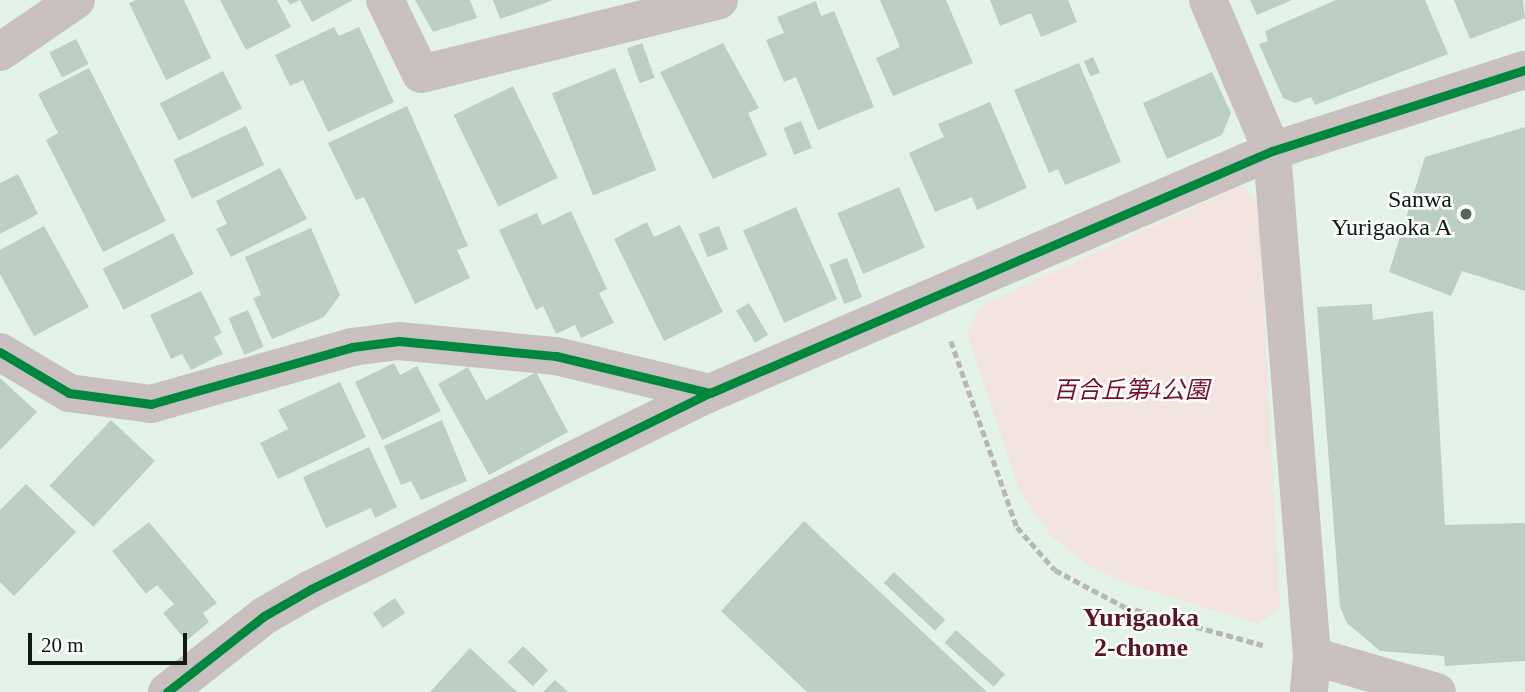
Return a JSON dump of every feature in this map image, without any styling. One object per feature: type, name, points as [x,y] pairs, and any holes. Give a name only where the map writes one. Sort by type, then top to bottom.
[{"type":"street","points":[[3,42],[76,0]]},
{"type":"street","points":[[385,0],[421,74],[719,0]]},
{"type":"street","points":[[1208,0],[1272,150],[1311,674],[1437,692]]},
{"type":"street","points":[[167,692],[264,616],[311,589],[710,393],[1272,150],[1525,70]]},
{"type":"street","points":[[0,352],[69,393],[151,404],[352,347],[399,341],[556,356],[710,393]]},
{"type":"path","points":[[937,297],[1003,494],[1017,527],[1055,570],[1084,589],[1311,674]]},
{"type":"green space","name":"百合丘第4公園","points":[[1241,186],[1258,201],[1280,608],[1258,624],[1132,585],[1091,567],[1050,535],[1020,491],[967,333],[980,306]]},
{"type":"building","points":[[136,0],[184,0],[211,58],[166,80],[129,3]]},
{"type":"building","points":[[220,0],[277,0],[291,27],[246,50]]},
{"type":"building","points":[[287,0],[300,0],[290,5]]},
{"type":"building","points":[[300,0],[353,0],[312,22]]},
{"type":"building","points":[[415,0],[470,0],[477,18],[433,32]]},
{"type":"building","points":[[493,0],[553,0],[500,19]]},
{"type":"building","points":[[880,0],[946,0],[973,63],[893,96],[876,58],[900,47]]},
{"type":"building","points":[[990,0],[1068,0],[1077,22],[1041,37],[1031,13],[1000,26]]},
{"type":"building","points":[[1250,0],[1292,0],[1257,15]]},
{"type":"building","points":[[1336,0],[1425,0],[1448,54],[1315,105],[1311,97],[1295,103],[1283,98],[1259,44],[1268,41],[1265,31]]},
{"type":"building","points":[[1454,0],[1523,0],[1525,18],[1470,39]]},
{"type":"building","points":[[816,1],[821,16],[834,11],[874,107],[818,130],[796,77],[784,82],[766,40],[784,33],[777,17]]},
{"type":"building","points":[[334,27],[339,36],[359,27],[394,102],[328,132],[303,80],[290,86],[275,55]]},
{"type":"building","points":[[76,39],[89,64],[62,78],[49,53]]},
{"type":"building","points":[[642,43],[655,78],[640,83],[627,48]]},
{"type":"building","points":[[723,43],[759,108],[748,113],[767,155],[713,179],[660,72]]},
{"type":"building","points":[[1093,57],[1100,73],[1091,77],[1084,61]]},
{"type":"building","points":[[1079,63],[1121,162],[1065,185],[1058,169],[1049,173],[1014,90]]},
{"type":"building","points":[[89,68],[166,221],[103,252],[46,140],[58,133],[38,94]]},
{"type":"building","points":[[615,68],[656,170],[593,195],[552,93]]},
{"type":"building","points":[[223,71],[242,108],[179,141],[160,103]]},
{"type":"building","points":[[1212,72],[1231,113],[1222,135],[1167,159],[1143,103]]},
{"type":"building","points":[[513,86],[558,178],[498,207],[454,115]]},
{"type":"building","points":[[990,102],[1027,188],[977,210],[972,197],[935,212],[909,153],[944,137],[938,124]]},
{"type":"building","points":[[407,106],[468,246],[457,250],[470,278],[415,304],[364,197],[356,200],[328,143]]},
{"type":"building","points":[[801,121],[812,148],[794,155],[783,128]]},
{"type":"building","points":[[246,126],[264,165],[192,199],[173,160]]},
{"type":"building","name":"Sanwa Yurigaoka A","points":[[1525,127],[1525,291],[1462,271],[1451,296],[1389,272],[1425,157]]},
{"type":"building","points":[[280,168],[307,219],[231,257],[216,229],[227,224],[216,201]]},
{"type":"building","points":[[18,174],[38,214],[0,234],[0,183]]},
{"type":"building","points":[[899,187],[925,248],[863,274],[837,213]]},
{"type":"building","points":[[796,207],[837,299],[784,323],[743,231]]},
{"type":"building","points":[[571,211],[607,289],[599,293],[614,323],[581,338],[575,325],[556,334],[543,306],[536,310],[499,230],[537,213],[542,225]]},
{"type":"building","points":[[647,222],[654,237],[680,225],[723,312],[664,341],[614,239]]},
{"type":"building","points":[[44,226],[89,307],[34,336],[0,274],[0,250]]},
{"type":"building","points":[[719,226],[728,249],[707,257],[698,234]]},
{"type":"building","points":[[311,228],[340,295],[324,317],[272,339],[253,298],[261,295],[245,257]]},
{"type":"building","points":[[173,233],[194,274],[123,310],[103,269]]},
{"type":"building","points":[[847,258],[862,297],[844,304],[829,265]]},
{"type":"building","points":[[201,291],[222,333],[214,337],[223,354],[191,370],[182,354],[171,359],[150,315]]},
{"type":"building","points":[[749,303],[768,335],[755,342],[736,311]]},
{"type":"building","points":[[1372,304],[1373,320],[1433,311],[1445,525],[1525,523],[1525,661],[1445,666],[1444,656],[1380,651],[1347,623],[1340,607],[1317,307]]},
{"type":"building","points":[[248,310],[264,347],[244,355],[229,318]]},
{"type":"building","points":[[394,363],[400,375],[417,366],[441,411],[382,440],[355,382]]},
{"type":"building","points":[[468,367],[486,400],[536,372],[568,432],[489,475],[438,384]]},
{"type":"building","points":[[0,378],[37,412],[0,450]]},
{"type":"building","points":[[340,382],[366,437],[278,479],[260,443],[288,429],[278,410]]},
{"type":"building","points":[[111,420],[155,461],[94,527],[50,486]]},
{"type":"building","points":[[442,420],[467,481],[421,500],[411,481],[401,485],[384,446]]},
{"type":"building","points":[[369,447],[397,507],[375,518],[371,508],[326,528],[303,477]]},
{"type":"building","points":[[26,484],[76,532],[14,596],[0,582],[0,510]]},
{"type":"building","points":[[804,521],[987,692],[807,692],[721,611]]},
{"type":"building","points":[[149,522],[217,603],[203,613],[209,622],[186,641],[163,613],[174,604],[157,585],[146,594],[112,551]]},
{"type":"building","points":[[894,572],[945,620],[935,631],[884,583]]},
{"type":"building","points":[[395,598],[405,613],[383,628],[373,613]]},
{"type":"building","points":[[956,630],[1005,674],[994,687],[945,643]]},
{"type":"building","points":[[523,646],[548,670],[533,686],[508,662]]},
{"type":"building","points":[[470,648],[517,692],[430,692]]},
{"type":"building","points":[[555,680],[568,692],[543,692]]},
{"type":"cycle path","points":[[167,692],[264,616],[311,589],[710,393],[1272,151],[1525,70]]},
{"type":"cycle path","points":[[0,352],[69,393],[151,404],[352,347],[399,341],[556,356],[710,393]]},
{"type":"place","name":"Sanwa Yurigaoka A","points":[[1466,214]]},
{"type":"district","name":"Yurigaoka 2-chome","points":[[1141,633]]}]
